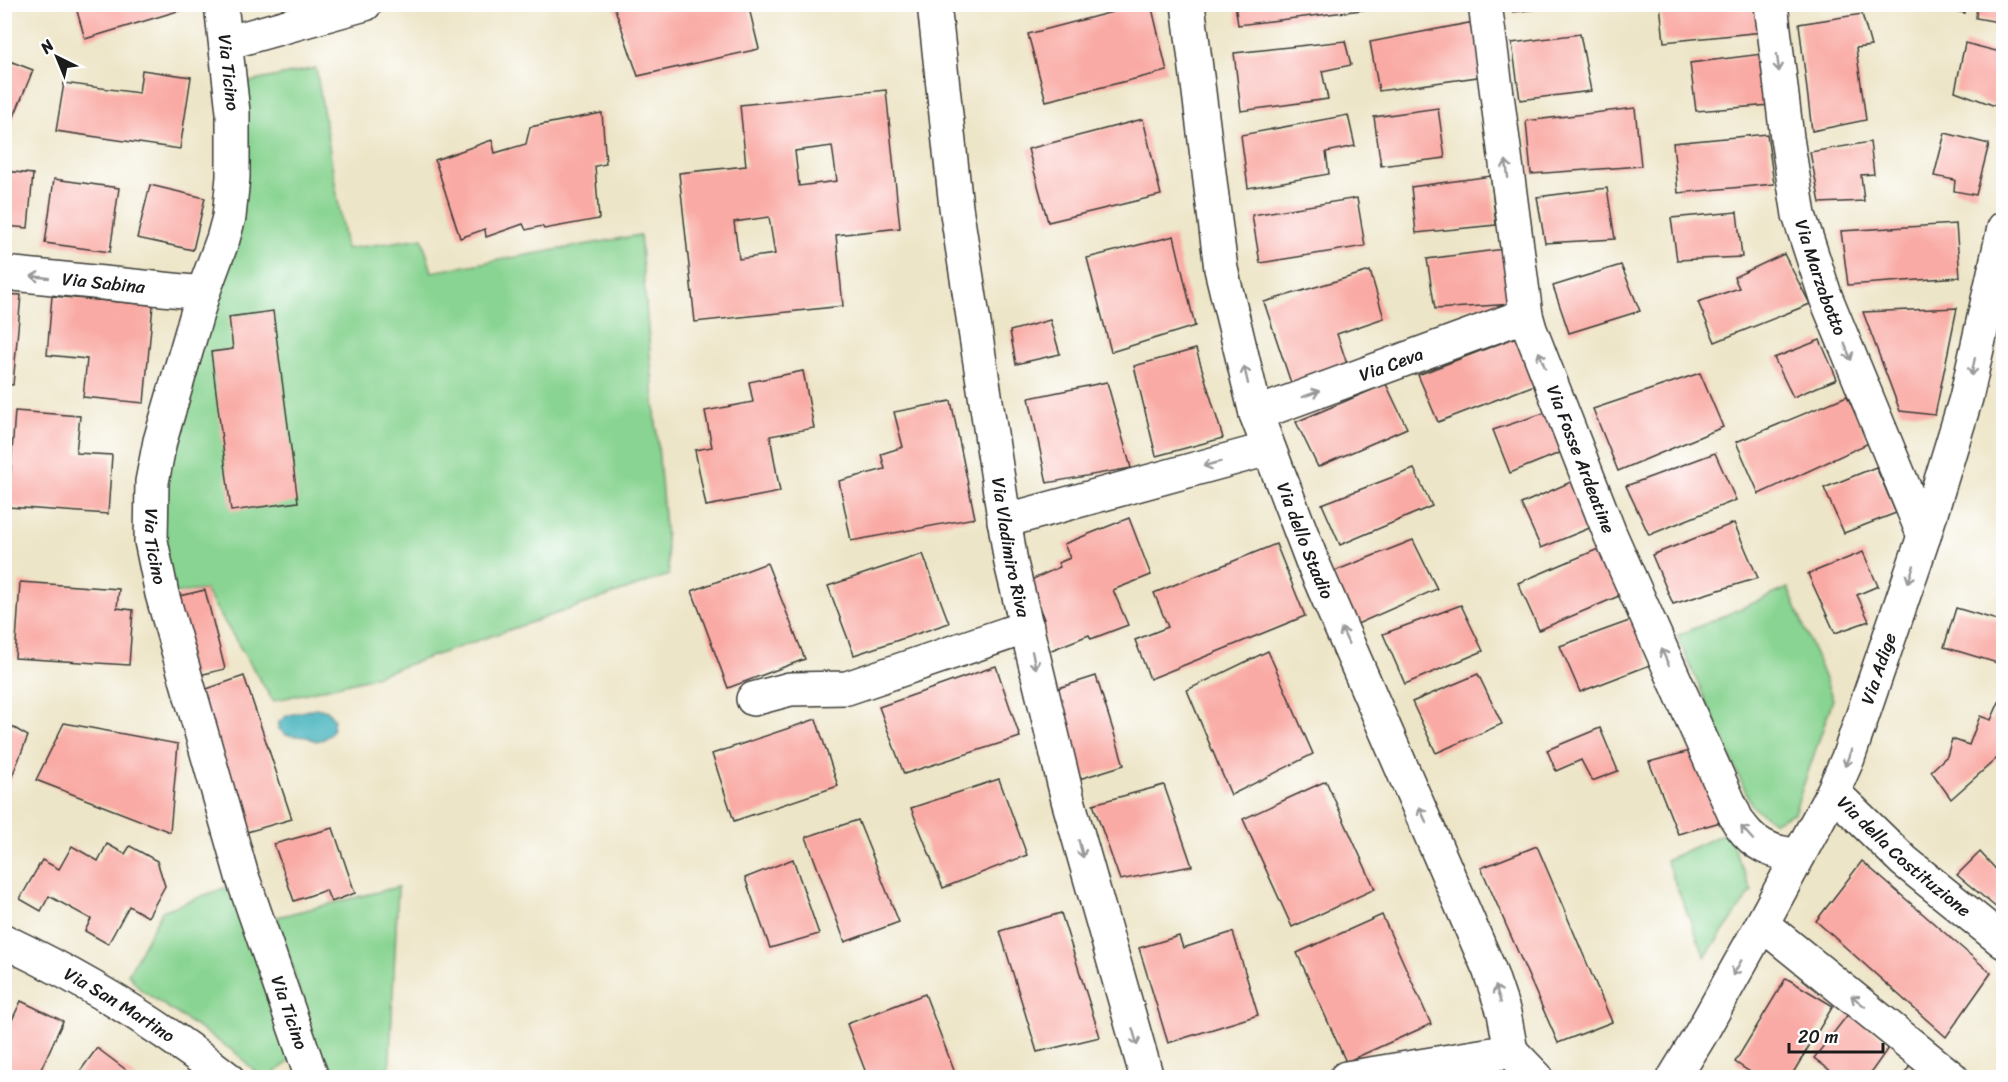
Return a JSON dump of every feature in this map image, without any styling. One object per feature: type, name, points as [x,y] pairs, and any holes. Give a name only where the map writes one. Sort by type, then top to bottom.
[{"type":"street","name":"Via Ticino","points":[[221,4],[233,112],[232,191],[229,217],[203,293],[160,441],[153,475],[151,541],[162,594],[242,876],[312,1077]]},
{"type":"street","points":[[226,43],[365,4]]},
{"type":"street","name":"Via Vladimiro Riva","points":[[934,4],[956,207],[1004,521],[1074,825],[1147,1077]]},
{"type":"street","name":"Via dello Stadio","points":[[1188,4],[1221,269],[1256,414],[1312,561],[1489,969],[1504,1013],[1512,1051]]},
{"type":"street","name":"Via Fosse Ardeatine","points":[[1485,4],[1526,315],[1610,534],[1736,818],[1742,828],[1758,844],[1777,853],[1799,855]]},
{"type":"street","name":"Via Marzabotto","points":[[1771,4],[1799,215],[1826,298],[1924,536]]},
{"type":"street","name":"Via Adige","points":[[1674,1077],[1762,924],[1833,792],[1848,758],[1924,536],[1966,398],[1993,332],[2004,228]]},
{"type":"street","name":"Via Sabina","points":[[4,273],[203,293]]},
{"type":"street","name":"Via Ceva","points":[[1256,414],[1526,315]]},
{"type":"street","points":[[1004,521],[1268,449]]},
{"type":"street","points":[[753,699],[790,689],[847,688],[1027,627]]},
{"type":"street","name":"Via della Costituzione","points":[[1833,792],[1904,861],[2004,942]]},
{"type":"street","points":[[1762,924],[1952,1077]]},
{"type":"street","name":"Via San Martino","points":[[4,941],[117,1001],[227,1077]]},
{"type":"street","points":[[1346,1077],[1512,1051],[1537,1077]]},
{"type":"green space","points":[[316,68],[346,249],[422,238],[432,272],[640,235],[669,575],[366,679],[273,701],[205,590],[162,594],[153,475],[232,239],[240,84]]},
{"type":"green space","points":[[1788,588],[1833,699],[1794,813],[1774,822],[1752,806],[1677,636]]},
{"type":"green space","points":[[1727,832],[1752,891],[1705,957],[1666,860]]},
{"type":"green space","points":[[232,885],[294,1058],[269,1077],[261,1077],[235,1052],[141,990],[128,974],[162,911]]},
{"type":"green space","points":[[398,887],[389,1077],[325,1077],[277,917]]},
{"type":"water","points":[[316,708],[328,711],[334,719],[332,732],[324,739],[316,741],[307,737],[286,735],[279,729],[279,722],[286,716]]},
{"type":"building","points":[[75,4],[190,4],[191,7],[85,39]]},
{"type":"building","points":[[621,4],[748,4],[759,49],[638,76],[614,6]]},
{"type":"building","points":[[1143,4],[1151,4],[1167,71],[1046,101],[1028,34]]},
{"type":"building","points":[[1235,4],[1394,4],[1394,6],[1238,25]]},
{"type":"building","points":[[1660,4],[1759,4],[1763,32],[1664,42]]},
{"type":"building","points":[[1923,4],[1966,4],[1965,13]]},
{"type":"building","points":[[1977,4],[2004,4],[2004,23],[1976,18]]},
{"type":"building","points":[[1512,5],[1559,5],[1559,6],[1513,12]]},
{"type":"building","points":[[1862,14],[1871,46],[1856,48],[1866,120],[1812,131],[1799,24]]},
{"type":"building","points":[[1474,22],[1484,76],[1379,91],[1370,42]]},
{"type":"building","points":[[1580,34],[1591,91],[1520,100],[1512,43]]},
{"type":"building","points":[[1345,41],[1351,65],[1322,71],[1328,99],[1241,111],[1234,53]]},
{"type":"building","points":[[1965,43],[2004,53],[2004,87],[1998,107],[1955,91]]},
{"type":"building","points":[[1762,54],[1771,105],[1696,111],[1690,63]]},
{"type":"building","points":[[7,60],[33,70],[9,129],[4,127],[4,65]]},
{"type":"building","points":[[142,70],[191,77],[180,149],[56,131],[64,83],[139,93]]},
{"type":"building","points":[[886,90],[900,228],[836,235],[843,306],[695,322],[679,173],[746,166],[740,105]],"holes":[[[832,146],[837,181],[799,186],[795,151]],[[769,217],[775,254],[739,259],[734,222]]]},
{"type":"building","points":[[1438,108],[1445,158],[1381,166],[1374,117]]},
{"type":"building","points":[[1635,108],[1641,166],[1531,174],[1526,121]]},
{"type":"building","points":[[602,113],[606,164],[595,166],[599,219],[544,229],[542,226],[526,230],[523,224],[486,237],[485,229],[460,238],[435,160],[492,140],[495,153],[526,144],[530,127]]},
{"type":"building","points":[[1348,115],[1355,146],[1326,152],[1329,174],[1248,188],[1241,135]]},
{"type":"building","points":[[1143,119],[1161,195],[1048,222],[1028,149]]},
{"type":"building","points":[[1945,133],[1989,144],[1976,195],[1954,191],[1955,180],[1934,176]]},
{"type":"building","points":[[1767,134],[1774,184],[1678,193],[1673,143]]},
{"type":"building","points":[[1870,142],[1874,174],[1861,175],[1864,201],[1820,203],[1810,152]]},
{"type":"building","points":[[4,171],[33,174],[28,228],[4,226]]},
{"type":"building","points":[[1491,176],[1496,225],[1416,233],[1411,187]]},
{"type":"building","points":[[54,179],[119,188],[110,252],[45,243]]},
{"type":"building","points":[[150,185],[205,198],[193,250],[137,238]]},
{"type":"building","points":[[1607,188],[1615,239],[1545,243],[1537,197]]},
{"type":"building","points":[[1357,198],[1365,246],[1260,263],[1252,215]]},
{"type":"building","points":[[1737,212],[1742,257],[1677,260],[1671,218]]},
{"type":"building","points":[[1956,224],[1960,277],[1848,285],[1841,231]]},
{"type":"building","points":[[1174,236],[1195,326],[1111,352],[1087,258]]},
{"type":"building","points":[[1504,249],[1514,304],[1435,309],[1427,259]]},
{"type":"building","points":[[1784,254],[1810,304],[1715,342],[1698,302],[1739,288],[1734,277]]},
{"type":"building","points":[[1621,265],[1640,311],[1569,333],[1553,286]]},
{"type":"building","points":[[1370,271],[1384,318],[1337,334],[1349,370],[1293,389],[1264,302]]},
{"type":"building","points":[[4,294],[21,295],[13,385],[4,384]]},
{"type":"building","points":[[52,296],[153,305],[144,403],[83,397],[87,359],[47,355]]},
{"type":"building","points":[[1957,308],[1935,415],[1900,411],[1863,312]]},
{"type":"building","points":[[273,311],[298,502],[231,511],[211,352],[233,349],[229,317]]},
{"type":"building","points":[[1050,320],[1060,354],[1016,364],[1010,331]]},
{"type":"building","points":[[1519,336],[1540,383],[1438,422],[1418,375]]},
{"type":"building","points":[[1820,340],[1837,379],[1793,397],[1774,358]]},
{"type":"building","points":[[1196,349],[1223,438],[1156,456],[1134,366]]},
{"type":"building","points":[[803,371],[814,428],[770,436],[780,492],[706,506],[695,450],[712,447],[705,411],[753,402],[749,382]]},
{"type":"building","points":[[1700,373],[1723,427],[1618,471],[1593,409]]},
{"type":"building","points":[[1107,382],[1131,468],[1047,483],[1029,398]]},
{"type":"building","points":[[1386,384],[1407,428],[1318,467],[1296,422]]},
{"type":"building","points":[[1847,396],[1869,443],[1759,494],[1736,442]]},
{"type":"building","points":[[951,401],[975,518],[851,541],[839,481],[885,469],[881,454],[903,447],[894,412]]},
{"type":"building","points":[[15,411],[80,416],[76,453],[112,455],[108,514],[8,507]]},
{"type":"building","points":[[1547,412],[1562,452],[1510,473],[1493,430]]},
{"type":"building","points":[[1715,453],[1736,500],[1649,535],[1626,486]]},
{"type":"building","points":[[1876,467],[1896,513],[1844,533],[1824,488]]},
{"type":"building","points":[[1414,469],[1432,506],[1340,545],[1322,504]]},
{"type":"building","points":[[1573,481],[1592,527],[1541,548],[1521,504]]},
{"type":"building","points":[[1129,518],[1151,575],[1113,590],[1128,625],[1091,639],[1089,635],[1049,651],[1037,622],[1044,619],[1030,585],[1033,579],[1060,567],[1058,563],[1070,558],[1064,544]]},
{"type":"building","points":[[1734,523],[1758,578],[1673,604],[1652,555]]},
{"type":"building","points":[[1413,540],[1437,589],[1355,625],[1332,572]]},
{"type":"building","points":[[1276,544],[1305,616],[1150,679],[1135,640],[1168,627],[1154,593]]},
{"type":"building","points":[[1603,547],[1626,593],[1539,630],[1518,583]]},
{"type":"building","points":[[1863,552],[1878,586],[1857,595],[1869,621],[1835,633],[1808,574]]},
{"type":"building","points":[[923,554],[949,623],[854,655],[828,586]]},
{"type":"building","points":[[767,563],[805,659],[728,688],[692,591]]},
{"type":"building","points":[[20,582],[119,589],[117,608],[133,610],[129,665],[15,658]]},
{"type":"building","points":[[205,590],[225,669],[191,677],[171,598]]},
{"type":"building","points":[[1461,605],[1483,651],[1405,684],[1383,634]]},
{"type":"building","points":[[1956,608],[2004,622],[2004,665],[1944,647]]},
{"type":"building","points":[[1632,620],[1650,665],[1580,692],[1560,646]]},
{"type":"building","points":[[1268,651],[1313,754],[1231,795],[1187,690]]},
{"type":"building","points":[[996,666],[1020,737],[904,774],[879,707]]},
{"type":"building","points":[[1478,674],[1502,724],[1436,753],[1412,702]]},
{"type":"building","points":[[244,676],[292,819],[247,832],[198,692]]},
{"type":"building","points":[[1096,676],[1124,765],[1073,781],[1046,692]]},
{"type":"building","points":[[1999,702],[2004,704],[2004,752],[1951,799],[1931,771],[1947,756],[1952,739],[1969,745],[1980,716],[1991,720]]},
{"type":"building","points":[[816,719],[838,786],[734,821],[712,754]]},
{"type":"building","points":[[4,722],[28,736],[5,794],[4,794]]},
{"type":"building","points":[[64,723],[178,744],[170,832],[36,780]]},
{"type":"building","points":[[1600,728],[1618,771],[1592,781],[1581,760],[1556,771],[1547,750]]},
{"type":"building","points":[[1694,750],[1724,821],[1678,834],[1649,762]]},
{"type":"building","points":[[999,779],[1027,855],[943,888],[911,808]]},
{"type":"building","points":[[1326,781],[1375,889],[1292,927],[1243,819]]},
{"type":"building","points":[[1164,785],[1192,866],[1120,880],[1093,804]]},
{"type":"building","points":[[858,820],[899,922],[845,942],[806,837]]},
{"type":"building","points":[[333,828],[355,893],[331,902],[326,890],[294,901],[274,844]]},
{"type":"building","points":[[107,844],[125,854],[130,846],[157,861],[165,886],[148,917],[129,906],[108,944],[85,931],[91,919],[49,896],[41,911],[20,899],[42,860],[59,869],[72,846],[98,861]]},
{"type":"building","points":[[1537,846],[1612,1022],[1558,1043],[1481,868]]},
{"type":"building","points":[[1980,852],[2004,878],[2004,914],[1957,875]]},
{"type":"building","points":[[793,859],[819,934],[770,948],[745,878]]},
{"type":"building","points":[[1862,861],[1991,973],[1946,1037],[1816,921]]},
{"type":"building","points":[[1061,913],[1100,1037],[1037,1052],[1000,931]]},
{"type":"building","points":[[1382,915],[1431,1024],[1346,1062],[1297,953]]},
{"type":"building","points":[[1233,932],[1258,1015],[1168,1043],[1139,948],[1179,936],[1183,948]]},
{"type":"building","points":[[1786,978],[1833,1006],[1790,1078],[1759,1078],[1735,1062]]},
{"type":"building","points":[[925,994],[955,1073],[940,1078],[868,1078],[847,1024]]},
{"type":"building","points":[[21,1001],[63,1021],[37,1078],[4,1076],[4,1037]]},
{"type":"building","points":[[1849,1013],[1891,1044],[1867,1078],[1840,1078],[1814,1058]]},
{"type":"building","points":[[97,1048],[137,1078],[75,1078]]},
{"type":"building","points":[[1913,1062],[1932,1078],[1901,1078]]}]
